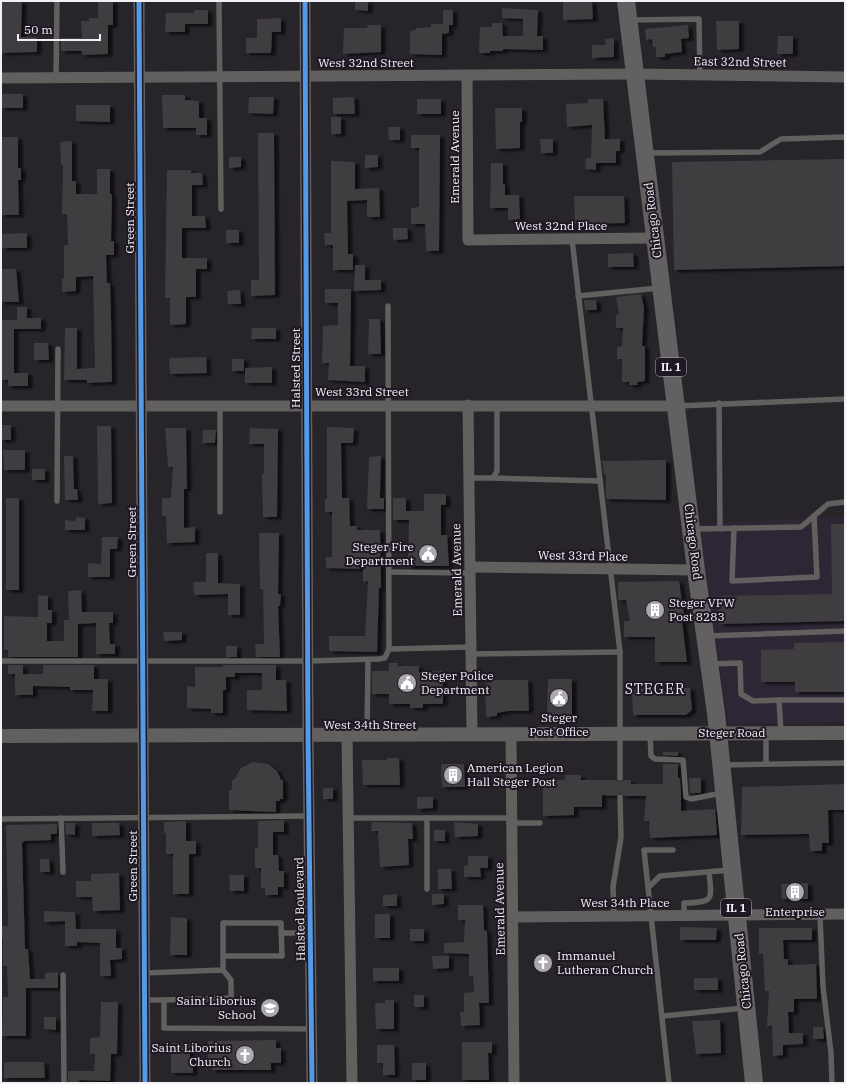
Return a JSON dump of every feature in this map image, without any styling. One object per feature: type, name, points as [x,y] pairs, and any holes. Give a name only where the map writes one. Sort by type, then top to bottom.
[{"type":"main road","name":"Chicago Road","points":[[627,1],[644,153],[718,733],[754,1083]]},
{"type":"street","name":"Green Street","points":[[139,1],[145,1083]]},
{"type":"street","name":"Halsted Street","points":[[304,1],[308,735]]},
{"type":"street","name":"West 32nd Street","points":[[1,78],[635,74]]},
{"type":"street","name":"East 32nd Street","points":[[635,74],[845,77]]},
{"type":"street","name":"Emerald Avenue","points":[[467,75],[468,240]]},
{"type":"street","name":"West 32nd Place","points":[[468,240],[655,238]]},
{"type":"street","name":"Emerald Avenue","points":[[468,405],[472,734]]},
{"type":"street","name":"West 33rd Street","points":[[1,406],[676,406]]},
{"type":"street","name":"West 33rd Place","points":[[470,570],[696,570]]},
{"type":"street","name":"Steger Road","points":[[619,734],[845,732]]},
{"type":"street","name":"Emerald Avenue","points":[[511,734],[514,1083]]},
{"type":"street","name":"West 34th Street","points":[[1,736],[619,734]]},
{"type":"street","name":"Halsted Boulevard","points":[[308,735],[312,1083]]},
{"type":"street","points":[[347,735],[352,1083]]},
{"type":"street","name":"West 34th Place","points":[[513,916],[845,914]]},
{"type":"lane","points":[[56,78],[57,1]]},
{"type":"lane","points":[[219,1],[221,209]]},
{"type":"lane","points":[[629,20],[699,19],[700,75]]},
{"type":"lane","points":[[644,153],[760,152],[781,139],[845,137]]},
{"type":"lane","points":[[572,239],[620,652],[620,778]]},
{"type":"lane","points":[[578,296],[661,288]]},
{"type":"lane","points":[[1,661],[307,661],[368,660],[385,658],[389,649],[388,306]]},
{"type":"lane","points":[[57,501],[58,349]]},
{"type":"lane","points":[[676,406],[719,403],[845,399]]},
{"type":"lane","points":[[719,403],[720,529]]},
{"type":"lane","points":[[220,405],[220,512]]},
{"type":"lane","points":[[493,478],[497,471],[497,405]]},
{"type":"lane","points":[[469,478],[600,481]]},
{"type":"lane","points":[[691,529],[801,527],[828,504],[845,502]]},
{"type":"lane","points":[[734,528],[732,581],[817,577],[814,516]]},
{"type":"lane","points":[[389,572],[470,570]]},
{"type":"lane","points":[[705,636],[845,631]]},
{"type":"lane","points":[[389,649],[620,652]]},
{"type":"lane","points":[[368,660],[368,735]]},
{"type":"lane","points":[[709,664],[740,663],[741,694],[753,701],[845,700]]},
{"type":"lane","points":[[779,700],[781,733]]},
{"type":"lane","points":[[766,733],[766,764]]},
{"type":"lane","points":[[650,734],[651,756],[654,759],[683,760],[686,797],[691,799],[724,792]]},
{"type":"lane","points":[[721,765],[845,763]]},
{"type":"lane","points":[[614,916],[613,887],[621,837],[620,797]]},
{"type":"lane","points":[[1,819],[308,816]]},
{"type":"lane","points":[[62,818],[63,872]]},
{"type":"lane","points":[[348,818],[427,818],[540,823]]},
{"type":"lane","points":[[427,818],[427,889]]},
{"type":"lane","points":[[669,1083],[644,850],[674,850]]},
{"type":"lane","points":[[648,888],[660,876],[732,869]]},
{"type":"lane","points":[[684,916],[684,903],[705,902],[709,899],[711,894],[709,872]]},
{"type":"lane","points":[[820,914],[823,987],[831,1053],[832,1083]]},
{"type":"lane","points":[[145,1000],[231,998],[231,980],[223,970],[223,956],[223,923],[282,922],[282,956],[223,956]]},
{"type":"lane","points":[[282,933],[310,933]]},
{"type":"lane","points":[[144,973],[223,970]]},
{"type":"lane","points":[[63,975],[64,1083]]},
{"type":"lane","points":[[164,1000],[164,1028],[311,1028]]},
{"type":"lane","points":[[663,1016],[746,1008]]},
{"type":"shaded area","points":[[845,516],[845,722],[728,724],[699,524]]},
{"type":"building","points":[[1,1],[22,1],[21,37],[37,37],[37,52],[1,53]]},
{"type":"building","points":[[98,1],[113,1],[113,25],[108,25],[108,54],[82,55],[82,51],[61,51],[61,38],[82,38],[81,21],[89,21],[89,18],[98,18]]},
{"type":"building","points":[[355,1],[368,1],[368,11],[355,10]]},
{"type":"building","points":[[563,1],[592,1],[593,19],[563,20]]},
{"type":"building","points":[[502,8],[538,10],[537,36],[543,36],[543,50],[503,49],[503,51],[479,53],[480,27],[492,27],[492,23],[502,23],[503,36],[523,36],[523,19],[502,18]]},
{"type":"building","points":[[194,10],[208,10],[208,24],[185,24],[185,32],[165,32],[166,13],[194,13]]},
{"type":"building","points":[[443,10],[453,10],[453,25],[449,25],[449,33],[442,34],[442,55],[410,54],[410,31],[416,30],[416,28],[431,27],[431,24],[443,24]]},
{"type":"building","points":[[281,18],[281,32],[272,32],[271,53],[246,53],[246,38],[257,38],[257,19]]},
{"type":"building","points":[[716,21],[739,21],[739,49],[717,50]]},
{"type":"building","points":[[367,25],[381,25],[381,52],[343,54],[344,28],[368,28]]},
{"type":"building","points":[[688,25],[689,38],[681,39],[682,52],[665,54],[665,57],[656,57],[656,47],[653,47],[652,39],[646,40],[645,29]]},
{"type":"building","points":[[778,36],[793,36],[793,54],[777,54]]},
{"type":"building","points":[[614,38],[614,57],[592,58],[592,45],[606,45],[605,39]]},
{"type":"building","points":[[1,94],[23,94],[23,108],[1,108]]},
{"type":"building","points":[[162,95],[185,95],[185,100],[199,101],[199,118],[207,118],[207,135],[196,135],[196,128],[163,128]]},
{"type":"building","points":[[249,97],[274,97],[273,114],[248,113]]},
{"type":"building","points":[[354,97],[355,114],[333,114],[333,98]]},
{"type":"building","points":[[417,99],[441,99],[441,114],[417,114]]},
{"type":"building","points":[[588,99],[603,99],[605,139],[620,139],[620,151],[616,151],[616,163],[596,163],[596,170],[585,169],[586,158],[591,158],[592,125],[567,127],[566,104],[588,103]]},
{"type":"building","points":[[76,105],[110,105],[110,122],[76,121]]},
{"type":"building","points":[[495,108],[522,108],[522,122],[520,122],[520,148],[496,149]]},
{"type":"building","points":[[331,117],[341,117],[341,134],[331,134]]},
{"type":"building","points":[[388,127],[400,127],[400,140],[389,140]]},
{"type":"building","points":[[258,133],[274,133],[275,295],[251,296],[251,280],[259,280]]},
{"type":"building","points":[[411,135],[440,135],[439,251],[426,251],[425,224],[411,224],[411,208],[419,207],[419,148],[411,148]]},
{"type":"building","points":[[2,137],[18,137],[18,168],[21,168],[21,180],[18,180],[19,215],[1,215]]},
{"type":"building","points":[[540,139],[553,139],[553,153],[541,153]]},
{"type":"building","points":[[72,141],[72,181],[76,181],[76,194],[97,194],[97,169],[110,169],[110,194],[112,194],[111,241],[114,241],[114,255],[106,255],[107,283],[110,283],[112,382],[87,383],[87,380],[64,380],[65,328],[77,328],[77,369],[95,368],[93,276],[76,277],[76,291],[62,292],[62,279],[64,279],[64,245],[68,245],[67,214],[62,214],[63,165],[61,165],[60,142]]},
{"type":"building","points":[[365,155],[378,155],[378,167],[365,168]]},
{"type":"building","points":[[229,157],[241,157],[241,167],[229,168]]},
{"type":"building","points":[[845,159],[845,266],[674,270],[672,162]]},
{"type":"building","points":[[331,161],[355,162],[355,189],[379,188],[380,217],[367,217],[367,200],[347,201],[348,254],[353,254],[353,270],[333,270],[333,245],[325,245],[324,233],[331,233]]},
{"type":"building","points":[[491,163],[503,163],[503,184],[505,184],[505,195],[519,195],[520,219],[508,220],[508,208],[490,208]]},
{"type":"building","points":[[167,170],[191,170],[191,173],[202,173],[203,185],[192,185],[192,216],[205,216],[206,228],[182,228],[182,258],[207,258],[207,269],[196,269],[196,297],[186,297],[186,324],[170,325],[170,298],[165,298]]},
{"type":"building","points":[[574,196],[624,196],[625,223],[575,224]]},
{"type":"building","points":[[393,228],[407,228],[408,239],[393,240]]},
{"type":"building","points":[[226,230],[239,230],[239,243],[226,243]]},
{"type":"building","points":[[27,233],[27,248],[2,248],[2,234]]},
{"type":"building","points":[[633,253],[634,267],[608,267],[608,254]]},
{"type":"building","points":[[355,265],[365,265],[365,280],[381,280],[381,290],[354,291]]},
{"type":"building","points":[[2,269],[16,269],[19,302],[1,302]]},
{"type":"building","points":[[325,289],[351,289],[350,366],[365,366],[365,382],[328,380],[329,363],[322,363],[323,326],[338,325],[338,303],[325,303]]},
{"type":"building","points":[[240,290],[241,304],[228,304],[227,291]]},
{"type":"building","points":[[641,294],[644,308],[642,346],[645,346],[645,381],[637,382],[638,385],[629,385],[629,382],[622,382],[622,359],[617,359],[617,347],[622,346],[623,328],[616,328],[616,315],[619,315],[616,297]]},
{"type":"building","points":[[584,300],[596,300],[597,310],[585,310]]},
{"type":"building","points":[[17,307],[27,307],[27,318],[41,318],[41,329],[14,329],[14,373],[28,373],[28,386],[8,386],[8,380],[1,380],[1,320],[17,320]]},
{"type":"building","points":[[369,319],[380,319],[381,354],[368,354]]},
{"type":"building","points":[[252,328],[276,328],[276,339],[251,339]]},
{"type":"building","points":[[34,343],[48,343],[49,360],[34,360]]},
{"type":"building","points":[[206,357],[207,373],[170,374],[169,358]]},
{"type":"building","points":[[232,359],[244,359],[244,371],[232,371]]},
{"type":"building","points":[[272,367],[272,383],[245,383],[245,368]]},
{"type":"building","points":[[1,425],[11,425],[11,440],[1,440]]},
{"type":"building","points":[[97,426],[111,426],[112,503],[98,504]]},
{"type":"building","points":[[327,427],[354,428],[353,443],[341,443],[342,498],[349,498],[350,526],[357,526],[357,530],[380,530],[381,588],[379,588],[377,652],[329,651],[329,636],[365,636],[368,581],[363,582],[363,569],[326,568],[326,557],[332,557],[332,512],[325,512],[325,499],[327,499]]},
{"type":"building","points":[[165,428],[186,428],[187,489],[184,489],[184,528],[195,527],[195,542],[167,543],[166,516],[162,516],[162,498],[171,498],[173,467],[168,467]]},
{"type":"building","points":[[250,428],[278,429],[277,517],[263,517],[262,474],[264,474],[264,444],[249,444]]},
{"type":"building","points":[[203,430],[216,430],[215,443],[202,443]]},
{"type":"building","points":[[3,450],[25,450],[25,470],[4,470]]},
{"type":"building","points":[[64,456],[73,456],[74,489],[77,489],[78,500],[65,500]]},
{"type":"building","points":[[381,456],[380,498],[384,498],[384,509],[367,509],[369,457]]},
{"type":"building","points":[[666,460],[666,500],[606,499],[606,474],[604,474],[602,461]]},
{"type":"building","points":[[32,469],[45,469],[45,480],[32,480]]},
{"type":"building","points":[[424,494],[446,494],[446,505],[441,505],[441,535],[447,535],[449,566],[408,566],[409,520],[393,520],[393,498],[406,498],[406,511],[424,511]]},
{"type":"building","points":[[6,498],[19,498],[19,590],[6,590]]},
{"type":"building","points":[[76,517],[85,518],[85,530],[65,530],[65,520],[75,521]]},
{"type":"building","points":[[831,524],[845,524],[845,621],[719,624],[719,596],[832,594]]},
{"type":"building","points":[[259,533],[279,533],[278,594],[281,594],[280,606],[278,606],[280,657],[256,657],[255,644],[264,644],[263,589],[260,589]]},
{"type":"building","points":[[102,537],[118,537],[117,549],[110,549],[110,577],[88,577],[88,563],[101,564]]},
{"type":"building","points":[[206,553],[218,553],[218,583],[240,584],[240,615],[228,615],[228,594],[194,595],[193,582],[206,582]]},
{"type":"building","points":[[679,581],[685,621],[682,621],[687,662],[655,662],[655,637],[624,637],[624,621],[630,621],[626,600],[618,600],[618,582]]},
{"type":"building","points":[[81,590],[82,612],[113,612],[113,623],[109,623],[110,644],[115,644],[115,654],[96,654],[96,623],[78,624],[78,657],[8,657],[8,650],[4,650],[4,616],[38,617],[38,595],[48,596],[48,610],[52,610],[52,623],[47,623],[47,641],[64,641],[64,620],[69,620],[68,591]]},
{"type":"building","points":[[163,632],[182,632],[182,640],[164,641]]},
{"type":"building","points":[[845,642],[845,692],[795,692],[795,682],[761,682],[761,650],[794,649],[794,643]]},
{"type":"building","points":[[226,646],[237,646],[237,657],[226,657]]},
{"type":"building","name":"Steger Police Department","points":[[389,663],[398,663],[398,666],[419,666],[419,672],[443,671],[443,704],[423,704],[423,708],[410,708],[410,704],[389,704],[389,694],[372,694],[372,671],[389,671]]},
{"type":"building","points":[[8,665],[23,665],[23,674],[43,674],[43,665],[94,665],[94,679],[108,679],[108,711],[92,711],[93,690],[70,690],[70,687],[33,686],[33,695],[15,695],[15,674],[8,674]]},
{"type":"building","points":[[223,665],[276,665],[276,680],[286,680],[287,711],[247,710],[247,690],[262,690],[262,673],[235,673],[235,677],[226,677],[226,690],[223,690],[223,713],[211,713],[211,709],[187,708],[187,686],[195,687],[195,667],[223,667]]},
{"type":"building","name":"Steger Post Office","points":[[548,679],[572,679],[572,717],[547,717]]},
{"type":"building","points":[[490,680],[528,680],[529,711],[508,711],[497,713],[497,716],[486,717],[485,683],[491,683]]},
{"type":"building","points":[[660,688],[690,688],[692,710],[686,715],[633,715],[632,690],[643,689],[643,693],[660,692]]},
{"type":"building","points":[[663,752],[678,752],[678,756],[663,755]]},
{"type":"building","points":[[387,758],[399,758],[400,785],[363,785],[362,760],[387,760]]},
{"type":"building","points":[[253,762],[268,764],[277,771],[281,780],[283,780],[283,799],[276,801],[276,812],[229,810],[229,790],[232,790],[232,780],[234,780],[241,768]]},
{"type":"building","name":"American Legion Hall Steger Post","points":[[441,764],[464,764],[465,787],[442,787]]},
{"type":"building","points":[[663,764],[678,764],[681,811],[715,809],[717,835],[650,838],[649,821],[644,821],[646,796],[624,796],[620,793],[616,796],[602,795],[602,807],[574,807],[574,815],[543,816],[543,780],[565,780],[565,775],[581,775],[581,780],[616,780],[620,782],[624,780],[631,780],[631,784],[663,784]]},
{"type":"building","points":[[689,778],[701,778],[701,793],[690,793]]},
{"type":"building","points":[[845,784],[845,810],[828,810],[829,843],[822,843],[822,851],[810,851],[809,834],[741,835],[742,787]]},
{"type":"building","points":[[323,788],[333,788],[333,799],[323,799]]},
{"type":"building","points":[[417,797],[433,797],[433,808],[417,809]]},
{"type":"building","points":[[284,820],[284,832],[273,832],[273,855],[278,855],[279,871],[284,871],[284,887],[278,887],[278,895],[265,895],[265,888],[261,888],[261,868],[255,868],[255,848],[258,848],[258,821]]},
{"type":"building","points":[[186,821],[186,841],[196,841],[196,854],[189,854],[189,894],[173,894],[173,854],[166,854],[166,833],[164,833],[164,822]]},
{"type":"building","points":[[372,822],[412,823],[413,839],[408,839],[409,865],[380,867],[378,831],[371,831]]},
{"type":"building","points":[[454,822],[478,824],[478,836],[455,837]]},
{"type":"building","points":[[65,823],[75,823],[75,835],[66,834]]},
{"type":"building","points":[[92,823],[119,823],[120,835],[92,836]]},
{"type":"building","points":[[57,824],[57,834],[51,834],[51,840],[24,841],[22,843],[25,949],[28,949],[30,979],[45,979],[45,973],[58,972],[58,988],[26,988],[26,1036],[2,1036],[3,997],[8,997],[7,966],[3,966],[3,938],[1,938],[1,926],[8,926],[6,825]]},
{"type":"building","points":[[434,830],[445,830],[445,841],[434,841]]},
{"type":"building","points":[[468,856],[488,856],[488,868],[480,868],[481,877],[464,877],[464,866],[468,865]]},
{"type":"building","points":[[40,859],[49,859],[50,872],[40,872]]},
{"type":"building","points":[[438,869],[451,869],[452,889],[438,889]]},
{"type":"building","points":[[119,873],[120,910],[93,911],[92,897],[76,897],[76,881],[91,881],[91,874]]},
{"type":"building","points":[[229,875],[244,875],[244,891],[230,891]]},
{"type":"building","name":"Enterprise","points":[[808,883],[808,899],[782,899],[781,884]]},
{"type":"building","points":[[397,894],[397,906],[383,906],[383,895]]},
{"type":"building","points":[[432,894],[444,894],[444,904],[432,905]]},
{"type":"building","points":[[458,905],[483,905],[484,930],[487,931],[489,1003],[479,1003],[480,1025],[461,1026],[460,1012],[464,1012],[464,993],[474,992],[473,976],[469,976],[469,954],[444,953],[444,943],[464,942],[465,920],[458,920]]},
{"type":"building","points":[[44,911],[75,912],[76,929],[116,929],[116,948],[122,948],[122,959],[110,960],[111,976],[100,976],[100,943],[77,942],[77,946],[65,946],[65,921],[44,922]]},
{"type":"building","points":[[375,914],[390,914],[390,938],[375,938]]},
{"type":"building","points":[[171,917],[187,918],[187,955],[170,955]]},
{"type":"building","points":[[680,927],[717,928],[716,940],[680,940]]},
{"type":"building","points":[[759,928],[812,928],[812,940],[783,940],[784,959],[788,959],[788,965],[816,964],[817,999],[794,999],[794,1012],[788,1012],[789,1033],[803,1033],[803,1044],[783,1045],[783,1055],[773,1056],[772,1026],[767,1026],[769,991],[765,991],[763,954],[759,954]]},
{"type":"building","points":[[410,929],[424,929],[424,941],[410,941]]},
{"type":"building","points":[[432,956],[449,956],[449,968],[433,969]]},
{"type":"building","points":[[373,968],[399,968],[399,981],[373,981]]},
{"type":"building","points":[[694,978],[718,978],[718,990],[694,990]]},
{"type":"building","points":[[414,995],[424,995],[424,1007],[414,1007]]},
{"type":"building","points":[[385,1000],[394,1000],[394,1029],[376,1029],[375,1003],[385,1003]]},
{"type":"building","points":[[101,1002],[118,1002],[117,1054],[111,1054],[110,1081],[79,1080],[80,1083],[68,1083],[68,1071],[94,1071],[95,1054],[90,1054],[90,1038],[100,1037]]},
{"type":"building","points":[[44,1017],[56,1017],[56,1030],[44,1029]]},
{"type":"building","points":[[720,1020],[721,1053],[696,1054],[692,1021]]},
{"type":"building","points":[[813,1027],[823,1027],[824,1039],[813,1039]]},
{"type":"building","name":"Saint Liborius Church","points":[[276,1040],[276,1048],[281,1048],[281,1063],[271,1063],[271,1070],[212,1070],[212,1065],[208,1065],[208,1041]]},
{"type":"building","points":[[462,1042],[492,1042],[492,1053],[488,1053],[489,1080],[462,1080]]},
{"type":"building","points":[[171,1043],[190,1043],[190,1061],[193,1061],[193,1073],[171,1073]]},
{"type":"building","points":[[377,1045],[394,1045],[395,1075],[383,1075],[383,1063],[377,1063]]},
{"type":"building","points":[[4,1062],[44,1062],[45,1078],[4,1078]]},
{"type":"building","points":[[412,1063],[426,1063],[426,1080],[412,1080]]},
{"type":"cycle path","points":[[139,1],[145,1083]]},
{"type":"cycle path","points":[[305,1],[308,735],[312,1083]]},
{"type":"place","name":"Steger Fire Department","points":[[428,554]]},
{"type":"place","name":"Steger VFW Post 8283","points":[[655,610]]},
{"type":"place","name":"Steger Police Department","points":[[407,683]]},
{"type":"place","name":"Steger Post Office","points":[[559,698]]},
{"type":"place","name":"American Legion Hall Steger Post","points":[[453,775]]},
{"type":"place","name":"Enterprise","points":[[795,892]]},
{"type":"place","name":"Immanuel Lutheran Church","points":[[543,963]]},
{"type":"place","name":"Saint Liborius School","points":[[270,1008]]},
{"type":"place","name":"Saint Liborius Church","points":[[245,1055]]},
{"type":"district","name":"STEGER","points":[[655,689]]}]
